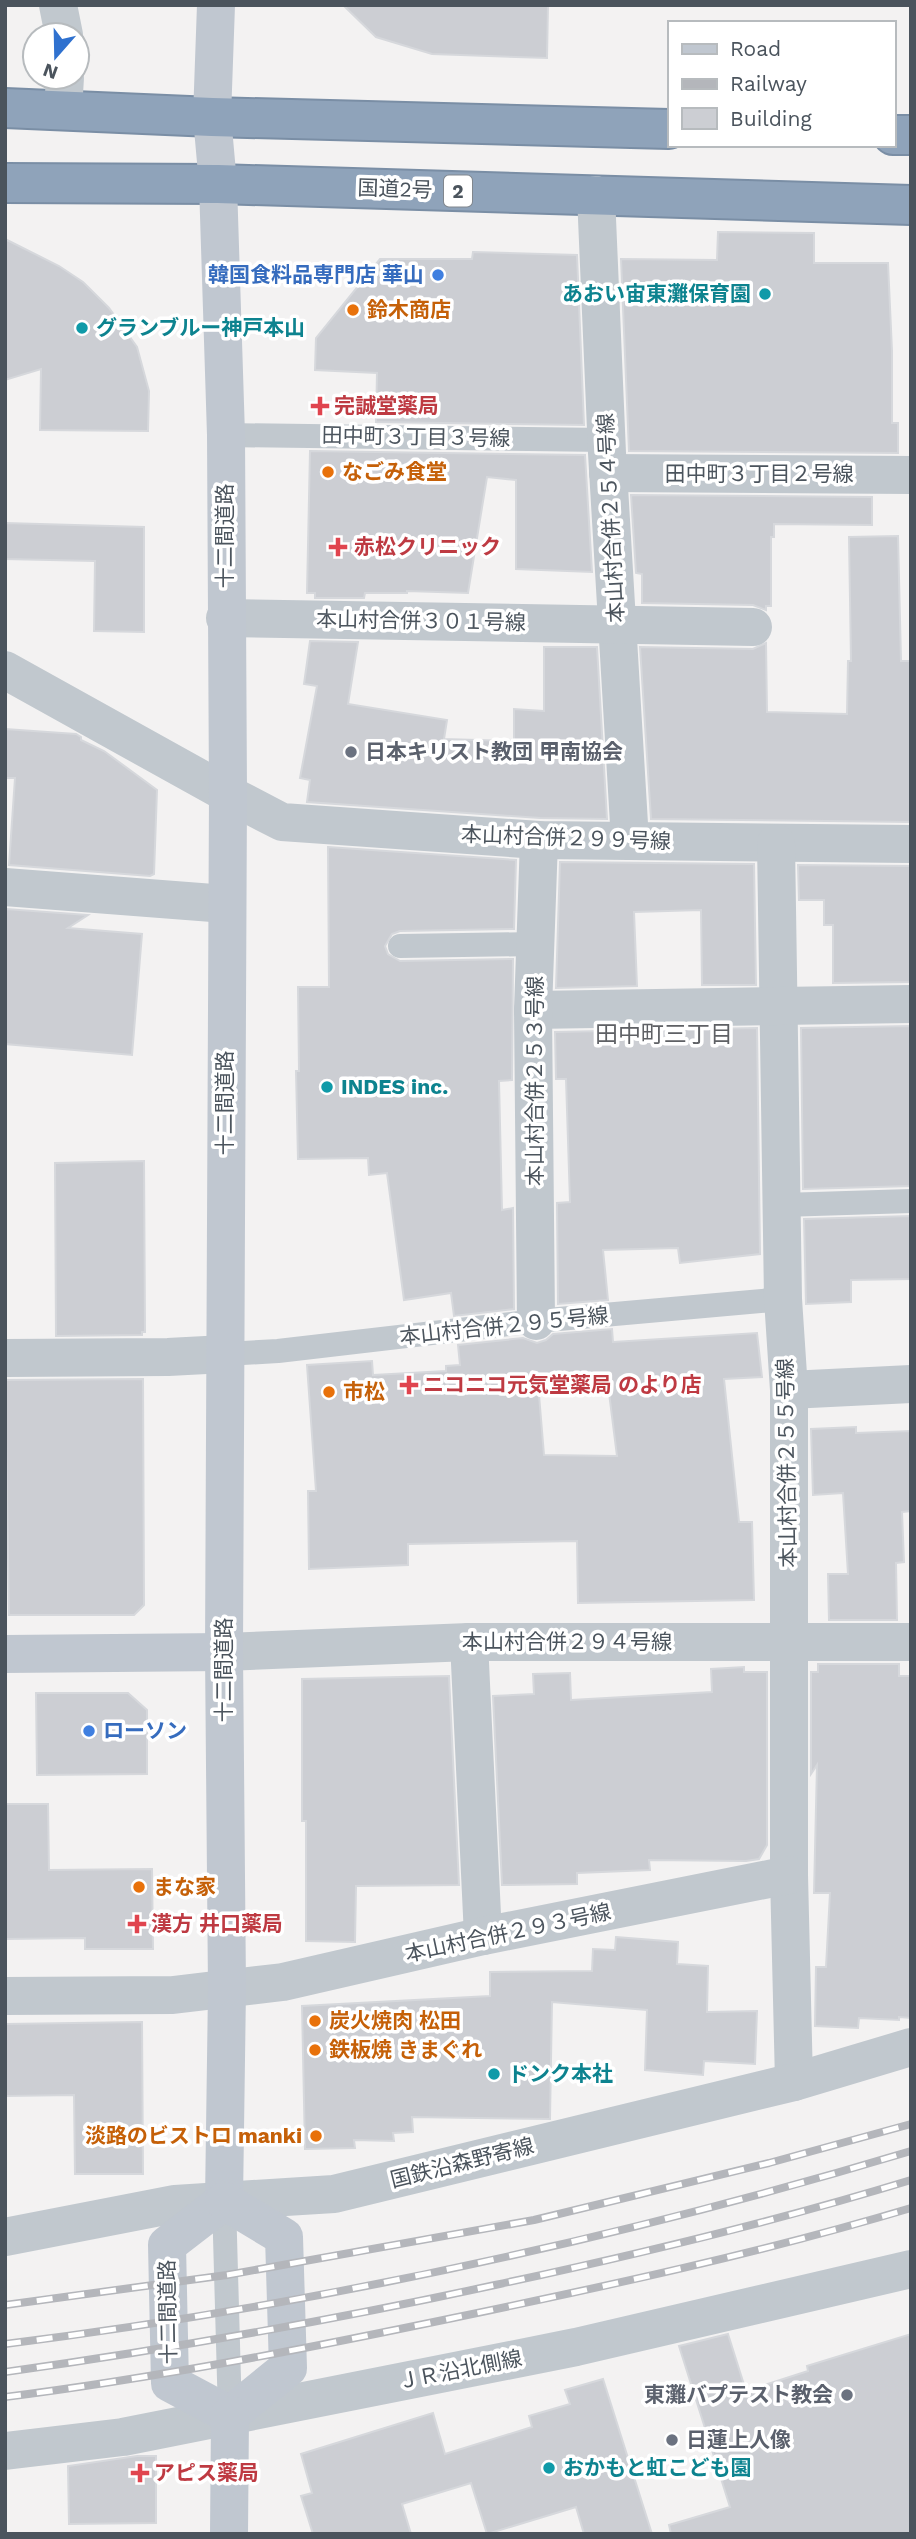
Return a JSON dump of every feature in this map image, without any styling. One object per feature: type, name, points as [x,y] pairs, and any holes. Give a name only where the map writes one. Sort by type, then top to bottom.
[{"type":"highway","points":[[5,108],[64,93],[212,117],[668,129]]},
{"type":"highway","name":"国道2号","points":[[5,183],[218,184],[911,205]]},
{"type":"street","name":"十二間道路","points":[[216,5],[212,117],[218,184],[226,435],[228,794],[224,2201],[167,2245],[170,2383],[230,2415]]},
{"type":"street","name":"本山村合併２５４号線","points":[[596,195],[607,456],[630,841]]},
{"type":"street","name":"田中町３丁目２号線","points":[[607,456],[911,475]]},
{"type":"street","name":"本山村合併３０１号線","points":[[225,618],[753,627]]},
{"type":"street","name":"本山村合併２９９号線","points":[[5,670],[282,822],[539,840],[911,845]]},
{"type":"street","name":"本山村合併２５３号線","points":[[536,1321],[533,1010],[539,840]]},
{"type":"street","name":"本山村合併２５５号線","points":[[776,843],[783,1299],[789,1390],[789,1875],[794,2082]]},
{"type":"street","points":[[5,887],[226,904]]},
{"type":"street","points":[[533,1010],[911,1004]]},
{"type":"street","points":[[5,1358],[225,1354]]},
{"type":"street","points":[[789,1390],[911,1384]]},
{"type":"street","points":[[469,1642],[483,1936]]},
{"type":"street","name":"本山村合併２９４号線","points":[[224,1652],[469,1642],[911,1642]]},
{"type":"street","points":[[5,1654],[224,1652]]},
{"type":"street","name":"本山村合併２９３号線","points":[[5,1996],[173,1994],[283,1982],[483,1936],[789,1875]]},
{"type":"street","name":"国鉄沿森野寄線","points":[[5,2237],[175,2204],[334,2194],[794,2082],[911,2047]]},
{"type":"street","points":[[224,2201],[284,2236],[288,2368],[230,2415],[229,2534]]},
{"type":"street","name":"ＪＲ沿北側線","points":[[5,2451],[123,2437],[576,2347],[911,2269]]},
{"type":"lane","name":"田中町３丁目３号線","points":[[226,435],[607,456]]},
{"type":"lane","points":[[400,946],[535,944]]},
{"type":"lane","points":[[782,1205],[911,1201]]},
{"type":"lane","name":"本山村合併２９５号線","points":[[225,1354],[278,1351],[536,1321],[783,1299]]},
{"type":"lane","points":[[224,2201],[230,2415]]},
{"type":"building","points":[[343,5],[548,5],[547,58],[432,54],[376,37]]},
{"type":"building","points":[[718,232],[814,233],[814,263],[888,263],[892,423],[898,423],[898,453],[629,451],[621,259],[717,260]]},
{"type":"building","name":"グランブルー神戸本山","points":[[5,239],[59,266],[83,282],[109,308],[137,347],[149,391],[148,431],[40,430],[41,369],[5,380]]},
{"type":"building","points":[[473,252],[577,255],[584,425],[376,422],[377,373],[315,370],[316,338],[380,259],[472,259]]},
{"type":"building","points":[[310,451],[585,455],[592,572],[516,569],[516,480],[487,477],[468,593],[407,591],[365,593],[364,598],[315,598],[315,593],[307,593]]},
{"type":"building","points":[[631,495],[872,497],[872,525],[774,524],[774,537],[771,537],[771,606],[766,606],[766,610],[753,605],[642,603],[642,574],[636,573]]},
{"type":"building","points":[[5,523],[144,527],[144,632],[94,631],[95,561],[5,559]]},
{"type":"building","points":[[898,536],[901,661],[911,661],[911,822],[651,819],[640,647],[753,649],[766,643],[767,712],[847,714],[848,661],[851,661],[849,537]]},
{"type":"building","points":[[310,641],[358,642],[348,704],[447,720],[444,739],[514,741],[514,709],[544,711],[544,647],[597,647],[607,819],[540,818],[307,802],[310,780],[300,778],[317,686],[304,684]]},
{"type":"building","points":[[5,729],[76,734],[157,790],[154,874],[150,876],[9,865],[15,778],[5,778]]},
{"type":"building","points":[[328,847],[516,860],[514,929],[400,931],[392,934],[385,946],[388,954],[400,961],[513,959],[512,1080],[499,1081],[502,1210],[513,1208],[514,1309],[454,1316],[451,1293],[404,1300],[387,1173],[369,1175],[368,1158],[298,1159],[298,987],[329,987]]},
{"type":"building","points":[[560,862],[754,864],[756,985],[702,985],[701,910],[634,912],[637,986],[556,988]]},
{"type":"building","points":[[798,865],[911,866],[911,982],[833,983],[833,925],[824,925],[824,900],[799,900]]},
{"type":"building","points":[[6,909],[88,915],[68,928],[142,934],[132,1055],[5,1044]]},
{"type":"building","points":[[911,1026],[911,1186],[803,1189],[801,1028]]},
{"type":"building","points":[[757,1028],[760,1254],[680,1263],[678,1248],[603,1250],[608,1300],[558,1304],[557,1203],[570,1202],[566,1079],[556,1079],[555,1032]]},
{"type":"building","points":[[144,1161],[145,1332],[142,1332],[142,1335],[56,1336],[55,1163]]},
{"type":"building","points":[[911,1216],[911,1279],[851,1280],[851,1302],[806,1304],[804,1219]]},
{"type":"building","points":[[612,1329],[613,1342],[757,1333],[762,1377],[724,1379],[739,1522],[752,1522],[754,1600],[578,1603],[577,1541],[408,1544],[408,1565],[309,1569],[308,1491],[316,1491],[307,1365],[372,1361],[373,1375],[446,1371],[446,1366],[460,1365],[458,1345],[523,1338],[537,1343],[553,1334]],"holes":[[[607,1377],[617,1456],[544,1455],[538,1383]]]},
{"type":"building","points":[[143,1379],[144,1605],[134,1615],[9,1615],[5,1380]]},
{"type":"building","points":[[856,1427],[856,1433],[911,1431],[911,1511],[902,1512],[904,1562],[896,1563],[897,1620],[829,1620],[828,1574],[848,1574],[843,1493],[813,1495],[811,1429]]},
{"type":"building","points":[[818,1664],[899,1664],[899,1676],[911,1676],[911,2018],[859,2018],[858,2028],[815,2026],[816,1967],[826,1967],[830,1893],[814,1893],[817,1765],[811,1774],[811,1672],[818,1672]]},
{"type":"building","points":[[744,1667],[744,1672],[767,1672],[767,1845],[759,1859],[649,1860],[650,1870],[577,1873],[577,1884],[502,1885],[493,1696],[534,1694],[533,1674],[570,1673],[571,1700],[712,1692],[711,1669]]},
{"type":"building","points":[[449,1676],[459,1885],[356,1886],[355,1942],[306,1941],[306,1821],[302,1821],[302,1679]]},
{"type":"building","points":[[36,1693],[128,1693],[147,1710],[147,1774],[37,1775]]},
{"type":"building","points":[[5,1804],[48,1804],[49,1870],[152,1869],[153,1949],[85,1949],[85,1938],[5,1939]]},
{"type":"building","points":[[616,1937],[678,1942],[677,1964],[708,1966],[707,2012],[757,2011],[755,2064],[704,2061],[703,2075],[645,2070],[647,2010],[552,2002],[550,2119],[412,2117],[413,2132],[393,2133],[394,2141],[354,2140],[355,2148],[305,2149],[302,2006],[490,1996],[490,1972],[592,1971],[593,1949],[615,1950]]},
{"type":"building","points":[[142,2022],[143,2174],[75,2174],[74,2095],[5,2096],[5,2024]]},
{"type":"building","points":[[728,2334],[746,2391],[808,2371],[807,2366],[911,2334],[911,2534],[671,2534],[669,2525],[730,2507],[679,2346]]},
{"type":"building","points":[[603,2379],[652,2534],[584,2534],[576,2507],[487,2534],[471,2483],[402,2504],[411,2534],[313,2534],[301,2496],[312,2493],[301,2454],[433,2413],[445,2454],[532,2427],[529,2416],[570,2404],[565,2390]]},
{"type":"building","points":[[137,2456],[156,2456],[156,2523],[69,2524],[68,2466]]},
{"type":"railway","points":[[5,2305],[227,2275],[534,2220],[769,2163],[911,2124]]},
{"type":"railway","points":[[5,2344],[234,2310],[462,2266],[689,2213],[911,2151]]},
{"type":"railway","points":[[5,2372],[251,2333],[495,2285],[704,2237],[911,2180]]},
{"type":"railway","points":[[5,2397],[230,2362],[453,2318],[741,2254],[911,2208]]},
{"type":"place","name":"韓国食料品専門店 華山","points":[[438,275]]},
{"type":"place","name":"あおい宙東灘保育園","points":[[765,294]]},
{"type":"place","name":"鈴木商店","points":[[353,310]]},
{"type":"place","name":"グランブルー神戸本山","points":[[82,328]]},
{"type":"place","name":"完誠堂薬局","points":[[320,406]]},
{"type":"place","name":"なごみ食堂","points":[[328,472]]},
{"type":"place","name":"赤松クリニック","points":[[338,547]]},
{"type":"place","name":"日本キリスト教団 甲南協会","points":[[351,752]]},
{"type":"place","name":"INDES inc.","points":[[327,1087]]},
{"type":"place","name":"ニコニコ元気堂薬局 のより店","points":[[409,1385]]},
{"type":"place","name":"市松","points":[[329,1392]]},
{"type":"place","name":"ローソン","points":[[89,1731]]},
{"type":"place","name":"まな家","points":[[139,1887]]},
{"type":"place","name":"漢方 井口薬局","points":[[137,1924]]},
{"type":"place","name":"炭火焼肉 松田","points":[[315,2021]]},
{"type":"place","name":"鉄板焼 きまぐれ","points":[[315,2050]]},
{"type":"place","name":"ドンク本社","points":[[494,2074]]},
{"type":"place","name":"淡路のビストロ manki","points":[[316,2136]]},
{"type":"place","name":"東灘バプテスト教会","points":[[847,2395]]},
{"type":"place","name":"日蓮上人像","points":[[672,2440]]},
{"type":"place","name":"おかもと虹こども園","points":[[549,2468]]},
{"type":"place","name":"アピス薬局","points":[[140,2473]]},
{"type":"district","name":"田中町三丁目","points":[[664,1034]]}]
